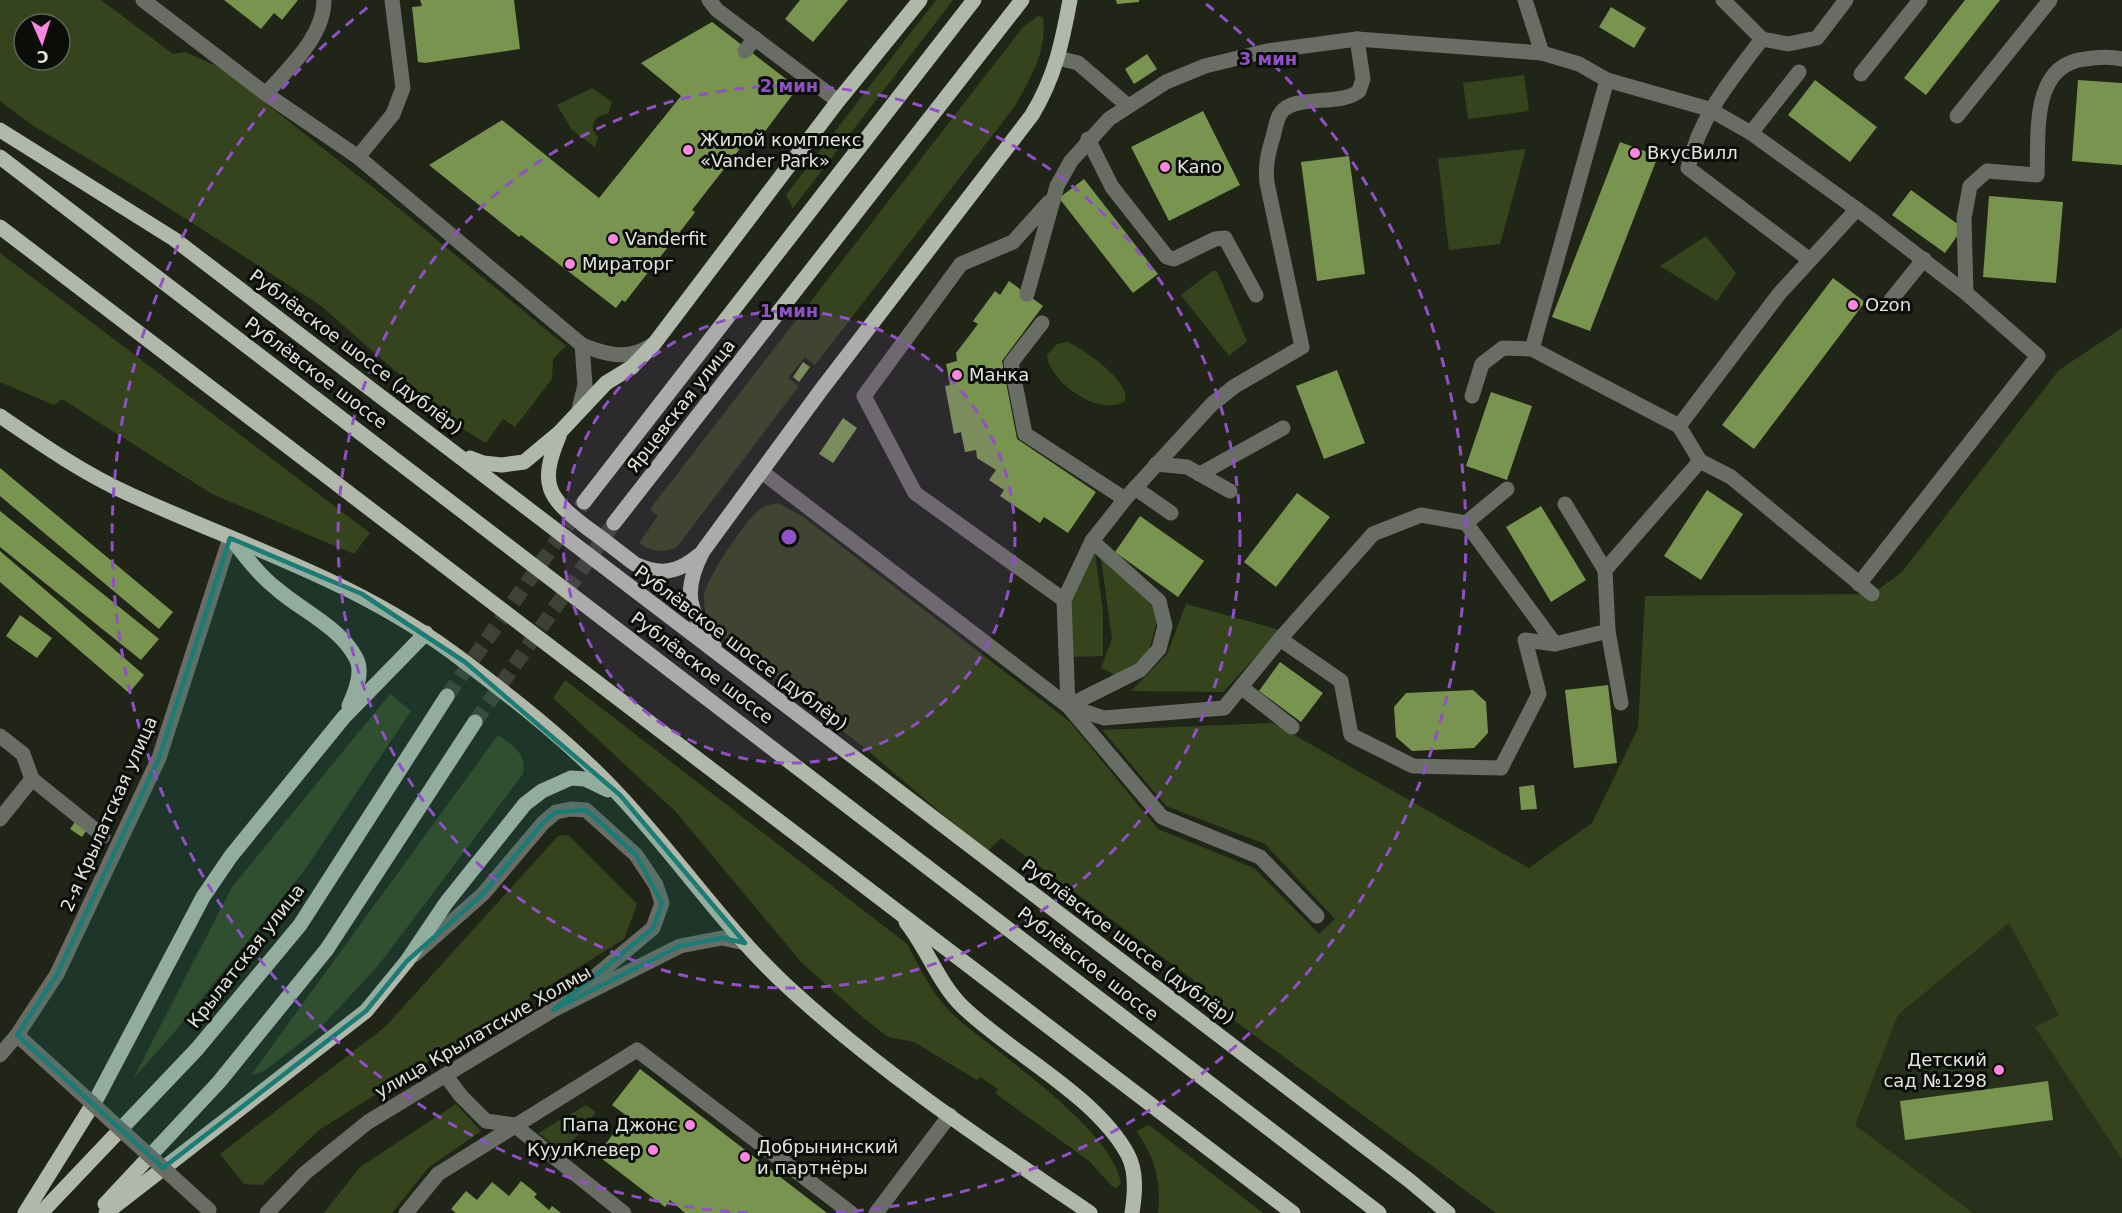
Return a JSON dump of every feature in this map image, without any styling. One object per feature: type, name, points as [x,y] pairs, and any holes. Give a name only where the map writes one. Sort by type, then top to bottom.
[{"type":"main road","points":[[456,452],[483,463],[524,462],[560,432],[579,409],[606,383],[632,367],[654,344],[838,101],[920,0]]},
{"type":"main road","name":"Ярцевская улица","points":[[584,502],[974,0]]},
{"type":"main road","name":"Ярцевская улица","points":[[614,523],[1022,0]]},
{"type":"main road","points":[[725,660],[701,629],[694,615],[689,597],[694,568],[703,551],[821,390],[1032,115],[1049,88],[1070,0]]},
{"type":"main road","name":"Рублёвское шоссе (дублёр)","points":[[0,130],[174,239],[1410,1181],[1448,1213]]},
{"type":"main road","name":"Рублёвское шоссе","points":[[0,157],[1379,1213]]},
{"type":"main road","points":[[0,227],[1293,1213]]},
{"type":"main road","points":[[0,416],[76,466],[127,493],[230,538],[297,563],[362,594],[426,633],[530,714],[620,795],[745,943],[787,986],[839,1031],[950,1115],[1090,1213]]},
{"type":"main road","points":[[560,432],[549,470],[552,492],[561,508],[635,564],[649,571],[668,572],[678,569],[703,551]]},
{"type":"main road","points":[[230,538],[276,589],[342,638],[357,659],[359,671],[356,691],[344,717]]},
{"type":"main road","points":[[25,1213],[98,1096],[203,897],[231,856],[344,717],[426,633]]},
{"type":"main road","name":"Крылатская улица","points":[[41,1213],[197,1049],[300,925],[447,696]]},
{"type":"main road","points":[[96,1213],[219,1082],[327,949],[475,722]]},
{"type":"main road","points":[[106,1213],[287,1070],[366,1011],[407,961],[446,903],[525,804],[542,791],[571,778],[585,779],[620,795]]},
{"type":"main road","points":[[893,906],[916,935],[933,966],[961,1005],[1087,1107],[1115,1137],[1128,1156],[1134,1174],[1132,1213]]},
{"type":"main road","points":[[1410,1181],[1434,1213]]},
{"type":"street","points":[[143,0],[266,94],[358,157],[582,345],[604,354],[622,356],[641,352],[654,344]]},
{"type":"street","points":[[266,94],[317,31],[324,17],[324,0]]},
{"type":"street","points":[[358,157],[393,114],[403,88],[392,0]]},
{"type":"street","points":[[709,0],[717,10],[838,101]]},
{"type":"street","points":[[1525,0],[1542,53]]},
{"type":"street","points":[[1723,0],[1762,39],[1788,44],[1817,38],[1846,0]]},
{"type":"street","points":[[1861,74],[1920,0]]},
{"type":"street","points":[[1957,116],[2050,0]]},
{"type":"street","points":[[745,51],[754,38]]},
{"type":"street","points":[[1068,706],[1064,600],[1092,541],[1156,464],[1223,396],[1302,347],[1267,183],[1266,160],[1279,116],[1285,108],[1349,96],[1359,91],[1363,79],[1357,39]]},
{"type":"street","points":[[1027,294],[1051,199],[1062,176],[1088,139],[1127,105],[1166,82],[1235,57],[1357,39],[1542,53],[1579,64],[1607,80],[1709,109],[1751,133],[1924,259],[2038,356],[1859,584]]},
{"type":"street","points":[[1762,39],[1709,109],[1694,141],[1688,168],[1810,260]]},
{"type":"street","points":[[1966,293],[1964,218],[1970,186],[1987,171],[2037,175],[2042,96],[2053,74],[2074,60],[2110,56],[2122,59]]},
{"type":"street","points":[[1058,58],[1078,63],[1127,105]]},
{"type":"street","points":[[1751,133],[1799,72]]},
{"type":"street","points":[[1532,349],[1607,80]]},
{"type":"street","points":[[1088,139],[1112,187],[1167,257],[1177,258],[1215,238],[1225,238],[1256,295]]},
{"type":"street","points":[[1062,176],[1071,189]]},
{"type":"street","points":[[1051,199],[1013,242],[961,264],[864,396],[915,494],[1064,600]]},
{"type":"street","points":[[1679,426],[1779,294],[1857,209]]},
{"type":"street","points":[[1891,300],[1924,259]]},
{"type":"street","points":[[1042,323],[1011,363],[1025,434],[1130,494],[1171,513]]},
{"type":"street","points":[[579,409],[585,385],[582,345]]},
{"type":"street","points":[[1472,396],[1482,364],[1503,348],[1532,349],[1679,426],[1700,461],[1731,477],[1872,594]]},
{"type":"street","points":[[1200,474],[1283,428]]},
{"type":"street","points":[[1605,570],[1700,461]]},
{"type":"street","points":[[1156,464],[1187,467],[1230,491]]},
{"type":"street","points":[[762,472],[1068,706],[1162,817],[1260,857],[1317,916]]},
{"type":"street","points":[[1466,523],[1507,489]]},
{"type":"street","points":[[1565,504],[1605,570],[1608,631],[1621,703]]},
{"type":"street","points":[[1068,706],[1104,718],[1224,708],[1280,639],[1373,534],[1421,515],[1466,523],[1555,644]]},
{"type":"street","name":"2-я Крылатская улица","points":[[0,1055],[17,1035],[57,974],[159,758],[230,538]]},
{"type":"street","points":[[1068,706],[1140,670],[1159,649],[1165,626],[1159,601],[1092,541]]},
{"type":"street","points":[[1280,639],[1341,681],[1351,735],[1413,766],[1501,768],[1539,694],[1525,640],[1555,644],[1608,631]]},
{"type":"street","points":[[1241,687],[1292,727]]},
{"type":"street","points":[[0,736],[23,754],[32,779],[103,836]]},
{"type":"street","points":[[0,819],[32,779]]},
{"type":"street","points":[[407,961],[483,894],[543,823],[556,813],[571,808],[586,810],[636,855],[656,885],[662,903],[653,928],[553,1010]]},
{"type":"street","name":"улица Крылатские Холмы","points":[[267,1213],[304,1173],[336,1145],[368,1122],[553,1010],[680,946],[722,938],[745,943]]},
{"type":"street","points":[[17,1035],[210,1212]]},
{"type":"street","points":[[406,1213],[438,1174],[637,1050],[851,1213]]},
{"type":"street","points":[[446,1076],[461,1096],[486,1121],[514,1125],[624,1213]]},
{"type":"street","points":[[876,1213],[950,1115]]},
{"type":"highlighted area","points":[[230,538],[362,594],[465,662],[620,795],[745,943],[722,938],[680,946],[553,1010],[653,928],[662,903],[636,855],[586,810],[556,812],[543,823],[483,894],[407,961],[366,1011],[163,1168],[17,1035],[57,974],[159,758]]},
{"type":"shaded area","name":"Детский сад №1298","points":[[2009,923],[2122,981],[2122,1213],[1973,1213],[1855,1125],[1898,1015]]},
{"type":"green space","points":[[0,0],[101,0],[173,54],[185,52],[221,68],[390,201],[566,346],[553,359],[552,379],[515,427],[503,419],[486,443],[458,426],[320,305],[147,194],[32,125],[0,101]]},
{"type":"green space","points":[[936,0],[953,0],[793,208],[786,195]]},
{"type":"green space","points":[[1038,16],[1043,17],[1043,41],[1037,64],[1015,106],[815,365],[805,357],[788,378],[799,386],[677,547],[657,551],[639,543],[658,516],[650,509],[1023,27]]},
{"type":"green space","points":[[1524,75],[1529,111],[1468,119],[1463,83]]},
{"type":"green space","points":[[592,88],[612,102],[608,114],[599,117],[594,123],[593,130],[598,138],[595,147],[572,130],[557,105]]},
{"type":"green space","points":[[1526,149],[1500,244],[1449,250],[1438,159]]},
{"type":"green space","points":[[1706,236],[1736,273],[1717,301],[1660,266]]},
{"type":"green space","points":[[0,253],[370,533],[354,554],[212,494],[62,399],[54,405],[0,382]]},
{"type":"green space","points":[[1212,271],[1217,271],[1247,341],[1229,356],[1181,295]]},
{"type":"green space","points":[[2122,328],[2122,1159],[2035,1027],[2059,1015],[2009,923],[1898,1015],[1855,1125],[1973,1213],[1496,1213],[1231,1018],[1192,979],[1001,838],[987,852],[867,750],[715,631],[704,606],[704,596],[712,576],[736,537],[760,509],[778,503],[802,516],[1070,722],[1158,829],[1254,868],[1319,934],[1335,919],[1265,844],[1166,806],[1102,730],[1273,723],[1529,868],[1592,823],[1638,728],[1645,596],[1872,594],[1902,572],[2059,370]]},
{"type":"green space","points":[[1067,342],[1084,351],[1114,376],[1125,394],[1125,401],[1115,405],[1103,405],[1090,401],[1066,386],[1050,365],[1047,355],[1057,344]]},
{"type":"green space","points":[[1095,553],[1103,611],[1103,656],[1069,657],[1066,601]]},
{"type":"green space","points":[[1101,558],[1156,608],[1156,625],[1148,654],[1117,676],[1101,668],[1112,639]]},
{"type":"green space","points":[[1186,604],[1280,630],[1223,692],[1131,691],[1167,654]]},
{"type":"green space","points":[[565,680],[907,944],[929,984],[950,1011],[1077,1117],[1098,1140],[1114,1163],[1121,1184],[1116,1188],[1112,1186],[1089,1161],[995,1093],[998,1089],[980,1077],[977,1080],[914,1042],[888,1037],[802,963],[676,812],[553,698]]},
{"type":"green space","points":[[390,694],[411,711],[304,871],[177,1029],[133,1079],[232,887]]},
{"type":"green space","points":[[498,735],[521,755],[523,774],[377,967],[322,1026],[263,1072],[251,1075]]},
{"type":"green space","points":[[568,835],[637,904],[624,939],[319,1130],[262,1185],[244,1184],[220,1154],[385,1027],[558,836]]},
{"type":"green space","points":[[456,1104],[481,1131],[428,1168],[392,1213],[324,1213],[360,1167]]},
{"type":"green space","points":[[586,1105],[596,1112],[564,1152],[538,1133]]},
{"type":"green space","points":[[1149,1125],[1263,1213],[1158,1213],[1158,1180],[1152,1160],[1137,1131]]},
{"type":"building","points":[[224,0],[298,0],[282,20],[274,13],[261,29]]},
{"type":"building","points":[[420,0],[514,0],[520,49],[425,63],[418,62],[412,7],[422,6]]},
{"type":"building","points":[[800,0],[848,0],[813,42],[785,19]]},
{"type":"building","points":[[1116,0],[1139,0],[1139,2],[1117,4]]},
{"type":"building","points":[[1965,0],[2000,0],[1926,95],[1904,78]]},
{"type":"building","points":[[1611,7],[1646,28],[1634,48],[1599,27]]},
{"type":"building","name":"Жилой комплекс «Vander Park»","points":[[712,22],[794,85],[792,87],[796,90],[763,134],[756,128],[692,210],[695,212],[693,215],[625,302],[622,300],[616,308],[521,235],[519,237],[429,165],[502,120],[599,198],[681,96],[641,63]]},
{"type":"building","points":[[1147,54],[1157,69],[1134,84],[1125,69]]},
{"type":"building","points":[[1815,80],[1877,127],[1850,162],[1788,115]]},
{"type":"building","points":[[2078,80],[2122,83],[2122,165],[2072,161]]},
{"type":"building","points":[[1203,111],[1240,185],[1169,221],[1131,147]]},
{"type":"building","points":[[1620,142],[1658,156],[1590,331],[1552,317]]},
{"type":"building","points":[[1349,156],[1365,274],[1317,281],[1301,162]]},
{"type":"building","points":[[1084,179],[1158,274],[1133,293],[1059,198]]},
{"type":"building","points":[[1911,190],[1963,228],[1945,253],[1892,215]]},
{"type":"building","points":[[1989,196],[2063,202],[2056,283],[1983,277]]},
{"type":"building","points":[[1833,278],[1865,302],[1754,449],[1722,425]]},
{"type":"building","points":[[1009,281],[1043,306],[1002,361],[1017,439],[1096,492],[1068,533],[1044,517],[1040,523],[1000,496],[1004,490],[989,480],[996,470],[977,458],[976,450],[965,452],[961,432],[954,434],[945,386],[950,385],[946,364],[957,361],[956,353],[978,324],[973,321],[995,291],[1000,295]]},
{"type":"building","points":[[803,362],[810,367],[799,382],[793,377]]},
{"type":"building","points":[[1337,370],[1365,443],[1324,459],[1296,386]]},
{"type":"building","points":[[1491,392],[1532,406],[1507,480],[1466,466]]},
{"type":"building","points":[[843,418],[857,428],[833,463],[819,454]]},
{"type":"building","points":[[0,468],[173,612],[159,629],[0,496]]},
{"type":"building","points":[[1707,490],[1743,514],[1701,580],[1664,556]]},
{"type":"building","points":[[1297,493],[1330,517],[1276,587],[1244,562]]},
{"type":"building","points":[[1541,506],[1586,580],[1551,602],[1506,527]]},
{"type":"building","points":[[0,511],[159,639],[141,660],[0,547]]},
{"type":"building","points":[[1140,516],[1204,561],[1178,597],[1115,552]]},
{"type":"building","points":[[0,551],[144,675],[129,693],[0,582]]},
{"type":"building","points":[[20,615],[52,638],[37,658],[6,636]]},
{"type":"building","points":[[1280,662],[1323,693],[1301,722],[1259,691]]},
{"type":"building","points":[[1608,685],[1617,763],[1574,768],[1565,690]]},
{"type":"building","points":[[1473,690],[1486,702],[1488,733],[1474,748],[1412,751],[1396,737],[1394,707],[1406,693]]},
{"type":"building","points":[[1534,785],[1537,809],[1521,810],[1519,787]]},
{"type":"building","points":[[77,819],[89,827],[82,837],[70,829]]},
{"type":"building","points":[[640,1069],[827,1213],[685,1213],[670,1200],[665,1207],[597,1155],[627,1116],[612,1105]]},
{"type":"building","points":[[2048,1081],[2053,1120],[1905,1140],[1900,1101]]},
{"type":"building","points":[[521,1181],[537,1194],[534,1197],[549,1210],[552,1206],[561,1213],[456,1213],[451,1209],[466,1191],[477,1200],[492,1182],[509,1196]]},
{"type":"tunnel","points":[[447,696],[584,502]]},
{"type":"tunnel","points":[[475,722],[614,523]]},
{"type":"place","name":"Жилой комплекс «Vander Park»","points":[[688,150]]},
{"type":"place","name":"ВкусВилл","points":[[1635,153]]},
{"type":"place","name":"Kano","points":[[1165,167]]},
{"type":"place","name":"Vanderfit","points":[[613,239]]},
{"type":"place","name":"Мираторг","points":[[570,264]]},
{"type":"place","name":"Ozon","points":[[1853,305]]},
{"type":"place","name":"Манка","points":[[957,375]]},
{"type":"place","name":"Детский сад №1298","points":[[1999,1070]]},
{"type":"place","name":"Папа Джонс","points":[[690,1125]]},
{"type":"place","name":"КуулКлевер","points":[[653,1150]]},
{"type":"place","name":"Добрынинский и партнёры","points":[[745,1157]]}]
